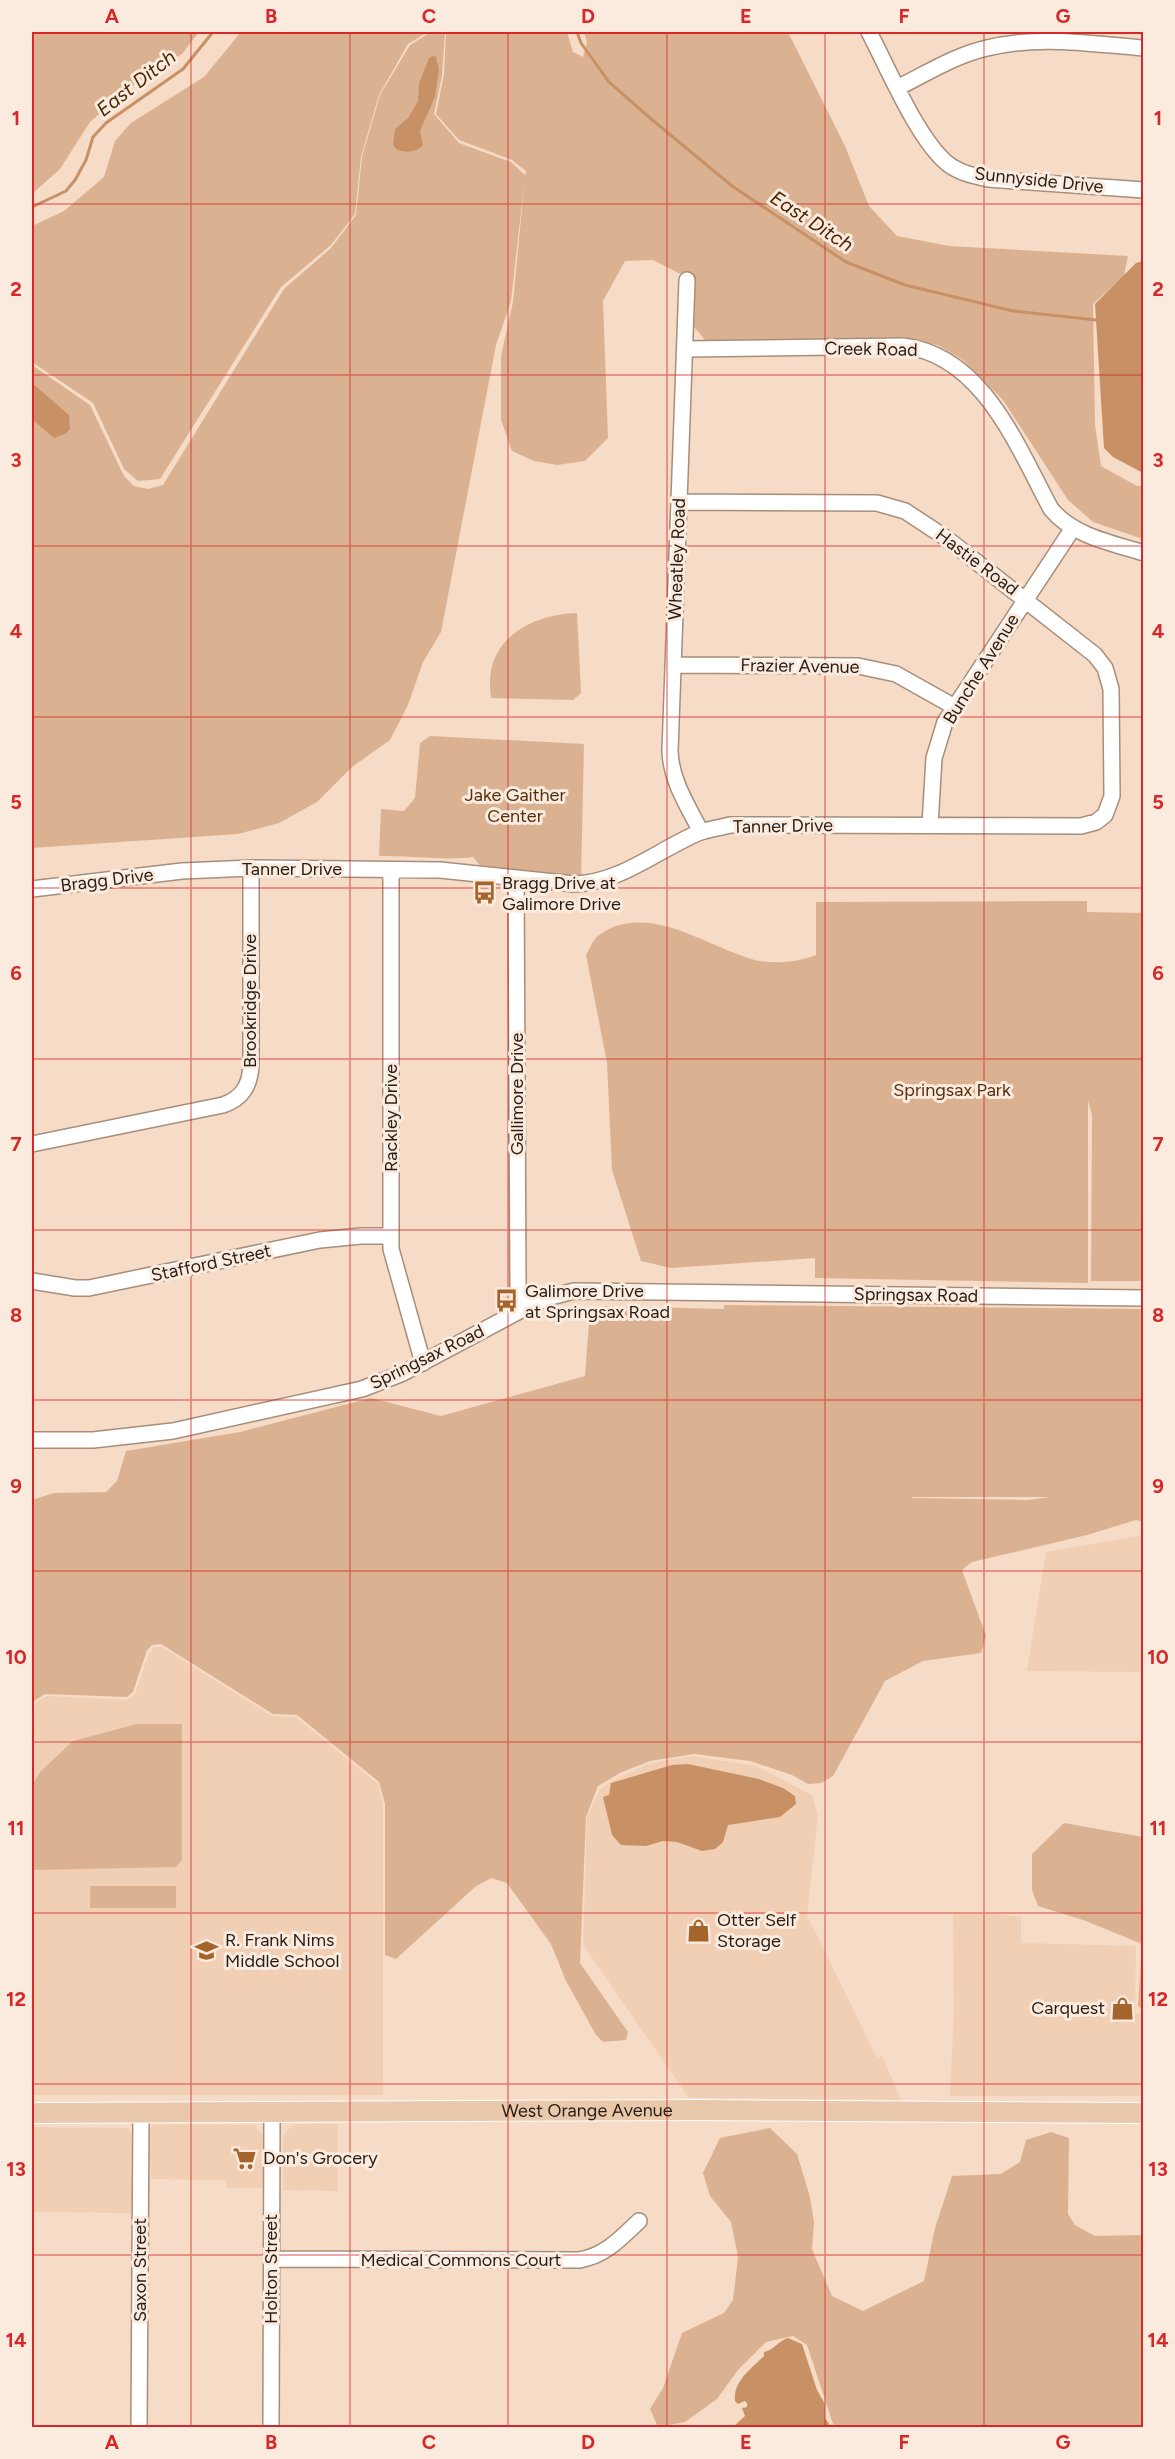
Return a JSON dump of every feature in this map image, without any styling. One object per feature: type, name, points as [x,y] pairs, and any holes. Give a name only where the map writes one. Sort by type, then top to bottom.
[{"type":"main road","name":"West Orange Avenue","points":[[32,2113],[700,2110],[1143,2113]]},
{"type":"street","name":"Sunnyside Drive","points":[[869,32],[934,150],[960,171],[988,179],[1143,190]]},
{"type":"street","points":[[898,87],[956,58],[986,48],[1016,42],[1044,40],[1143,48]]},
{"type":"street","name":"Wheatley Road","points":[[687,280],[670,766],[675,782],[701,832]]},
{"type":"street","name":"Creek Road","points":[[684,349],[903,346],[933,352],[963,374],[997,411],[1051,510],[1062,522],[1143,553]]},
{"type":"street","name":"Hastie Road","points":[[679,502],[856,502],[887,505],[914,516],[1025,598],[1095,655],[1104,668],[1111,689],[1112,704],[1112,796],[1105,815]]},
{"type":"street","name":"Bunche Avenue","points":[[930,825],[934,758],[945,722],[953,706],[1073,528]]},
{"type":"street","name":"Frazier Avenue","points":[[673,665],[858,666],[896,674],[953,706]]},
{"type":"street","name":"Tanner Drive","points":[[182,871],[251,868],[440,870],[574,884],[591,883],[619,874],[701,832],[740,825],[1082,826],[1096,822],[1105,815]]},
{"type":"street","name":"Brookridge Drive","points":[[32,1144],[223,1105],[232,1102],[244,1091],[248,1084],[251,1065],[251,868]]},
{"type":"street","name":"Rackley Drive","points":[[391,870],[391,1236],[392,1249],[423,1363]]},
{"type":"street","name":"Bragg Drive","points":[[32,889],[182,871]]},
{"type":"street","name":"Gallimore Drive","points":[[516,878],[518,1286],[525,1308]]},
{"type":"street","name":"Stafford Street","points":[[32,1281],[89,1288],[320,1240],[391,1236]]},
{"type":"street","name":"Springsax Road","points":[[32,1440],[104,1439],[173,1431],[362,1389],[384,1382],[525,1308],[558,1294],[607,1290],[1143,1298]]},
{"type":"street","name":"Holton Street","points":[[271,2427],[272,2111]]},
{"type":"street","name":"Saxon Street","points":[[139,2427],[141,2112]]},
{"type":"street","name":"Medical Commons Court","points":[[271,2259],[579,2260],[597,2255],[614,2245],[639,2221]]},
{"type":"shaded area","points":[[436,57],[439,70],[435,97],[420,131],[423,145],[414,151],[396,149],[393,145],[395,129],[408,118],[418,101],[419,83],[429,58]]},
{"type":"shaded area","points":[[1144,261],[1143,473],[1113,457],[1104,448],[1095,304],[1136,263]]},
{"type":"shaded area","points":[[32,383],[69,415],[70,429],[65,434],[54,438],[32,419]]},
{"type":"shaded area","points":[[1143,1535],[1143,1672],[1027,1671],[1046,1552]]},
{"type":"shaded area","name":"R. Frank Nims Middle School","points":[[154,1647],[162,1647],[272,1716],[296,1717],[378,1784],[383,1806],[383,2095],[32,2095],[32,1713],[36,1702],[47,1696],[127,1700],[135,1694],[149,1653]]},
{"type":"shaded area","name":"Otter Self Storage","points":[[692,1756],[756,1766],[812,1795],[818,1815],[807,1915],[877,2058],[882,2056],[901,2100],[689,2098],[583,1945],[587,1818],[600,1789],[619,1777],[651,1763]]},
{"type":"shaded area","points":[[688,1764],[759,1779],[783,1788],[795,1796],[796,1804],[780,1817],[728,1825],[723,1842],[715,1849],[702,1851],[677,1842],[663,1841],[646,1846],[621,1845],[612,1835],[603,1797],[609,1795],[611,1783],[672,1765]]},
{"type":"shaded area","points":[[953,1914],[997,1914],[1021,1917],[1021,1943],[1136,1946],[1135,2013],[1143,2014],[1143,2096],[950,2096],[954,2008]]},
{"type":"shaded area","points":[[153,2124],[255,2125],[264,2136],[264,2188],[227,2188],[226,2180],[151,2179],[148,2131]]},
{"type":"shaded area","points":[[338,2124],[338,2191],[283,2190],[283,2136],[291,2126]]},
{"type":"shaded area","points":[[32,2127],[129,2128],[131,2133],[132,2213],[32,2212]]},
{"type":"shaded area","points":[[788,2338],[802,2344],[817,2390],[825,2404],[825,2418],[831,2427],[733,2427],[745,2416],[742,2408],[747,2407],[745,2401],[738,2404],[735,2401],[740,2381],[764,2356],[764,2352]]},
{"type":"green space","points":[[32,32],[199,32],[182,54],[128,89],[90,122],[60,169],[32,194]]},
{"type":"green space","points":[[241,32],[428,32],[408,44],[379,95],[361,157],[355,214],[331,245],[281,287],[160,479],[138,481],[124,469],[93,403],[32,362],[32,226],[64,211],[104,177],[115,141],[131,123],[204,77]]},
{"type":"green space","points":[[431,32],[445,32],[442,76],[434,114],[459,143],[511,162],[525,175],[526,171],[512,160],[459,140],[436,114],[444,74],[446,32],[567,32],[573,52],[583,57],[587,42],[584,32],[788,32],[845,146],[869,206],[897,236],[949,246],[1128,256],[1124,276],[1093,304],[1095,425],[1101,466],[1137,486],[1143,486],[1143,539],[1093,522],[1068,500],[1003,400],[963,360],[938,345],[903,340],[706,341],[694,327],[694,281],[653,260],[625,261],[603,301],[608,438],[585,461],[557,465],[534,461],[512,451],[501,420],[501,356],[513,302],[525,176],[511,301],[496,345],[441,632],[423,662],[408,705],[390,740],[352,767],[317,802],[279,823],[238,834],[32,848],[32,365],[90,405],[124,476],[134,486],[148,489],[163,485],[284,289],[331,248],[356,215],[362,157],[380,95],[410,45]]},
{"type":"green space","points":[[577,613],[581,693],[573,700],[491,698],[492,666],[497,653],[514,633],[550,616]]},
{"type":"green space","name":"Jake Gaither Center","points":[[430,736],[584,744],[581,878],[482,868],[473,857],[379,856],[381,809],[404,811],[415,798],[420,743]]},
{"type":"green space","name":"Springsax Park","points":[[1087,901],[1087,912],[1143,913],[1143,1281],[1091,1281],[1092,1116],[1088,1100],[1088,1283],[815,1278],[815,1258],[671,1268],[641,1261],[612,1170],[607,1063],[586,955],[599,935],[617,926],[635,923],[654,924],[693,935],[748,958],[764,962],[782,962],[816,955],[816,902]]},
{"type":"green space","points":[[724,1305],[1143,1309],[1143,1522],[1136,1520],[1087,1535],[972,1562],[962,1570],[986,1636],[981,1653],[923,1661],[885,1681],[833,1776],[821,1783],[808,1784],[792,1775],[750,1761],[694,1754],[650,1761],[620,1773],[598,1786],[586,1817],[580,1963],[628,2032],[626,2040],[603,2042],[596,2035],[566,1981],[551,1944],[507,1883],[491,1878],[475,1887],[396,1959],[385,1955],[385,1804],[379,1782],[297,1715],[273,1714],[161,1644],[152,1645],[147,1650],[133,1692],[127,1697],[45,1694],[34,1701],[32,1711],[32,1500],[54,1493],[106,1492],[117,1481],[126,1451],[240,1432],[371,1398],[441,1416],[585,1376],[589,1323],[603,1306],[724,1309]],"holes":[[[912,1497],[1050,1497],[1028,1500],[912,1498]]]},
{"type":"green space","points":[[137,1724],[182,1724],[182,1860],[176,1867],[32,1870],[32,1785],[41,1771],[73,1741]]},
{"type":"green space","points":[[1064,1823],[1143,1837],[1143,2010],[1138,2006],[1142,1944],[1086,1921],[1038,1906],[1032,1890],[1032,1854]]},
{"type":"green space","points":[[90,1886],[176,1886],[176,1908],[90,1908]]},
{"type":"green space","points":[[770,2128],[797,2154],[810,2197],[814,2223],[812,2249],[832,2296],[863,2311],[924,2281],[935,2228],[952,2176],[1001,2174],[1020,2162],[1026,2140],[1051,2132],[1069,2138],[1068,2214],[1075,2225],[1095,2236],[1143,2235],[1143,2427],[834,2427],[807,2345],[793,2336],[766,2342],[738,2370],[717,2399],[685,2422],[658,2427],[650,2409],[663,2388],[682,2333],[724,2313],[733,2300],[738,2257],[731,2222],[710,2196],[703,2173],[720,2138]]},
{"type":"waterway","name":"East Ditch","points":[[32,207],[66,191],[86,160],[93,137],[106,123],[183,69],[213,32]]},
{"type":"waterway","name":"East Ditch","points":[[577,32],[581,43],[609,82],[650,118],[732,186],[846,262],[905,285],[1013,311],[1096,320]]},
{"type":"place","name":"Bragg Drive at Galimore Drive","points":[[484,893]]},
{"type":"place","name":"Galimore Drive at Springsax Road","points":[[507,1301]]},
{"type":"place","name":"Otter Self Storage","points":[[699,1930]]},
{"type":"place","name":"R. Frank Nims Middle School","points":[[207,1950]]},
{"type":"place","name":"Carquest","points":[[1123,2008]]},
{"type":"place","name":"Don's Grocery","points":[[245,2158]]}]
